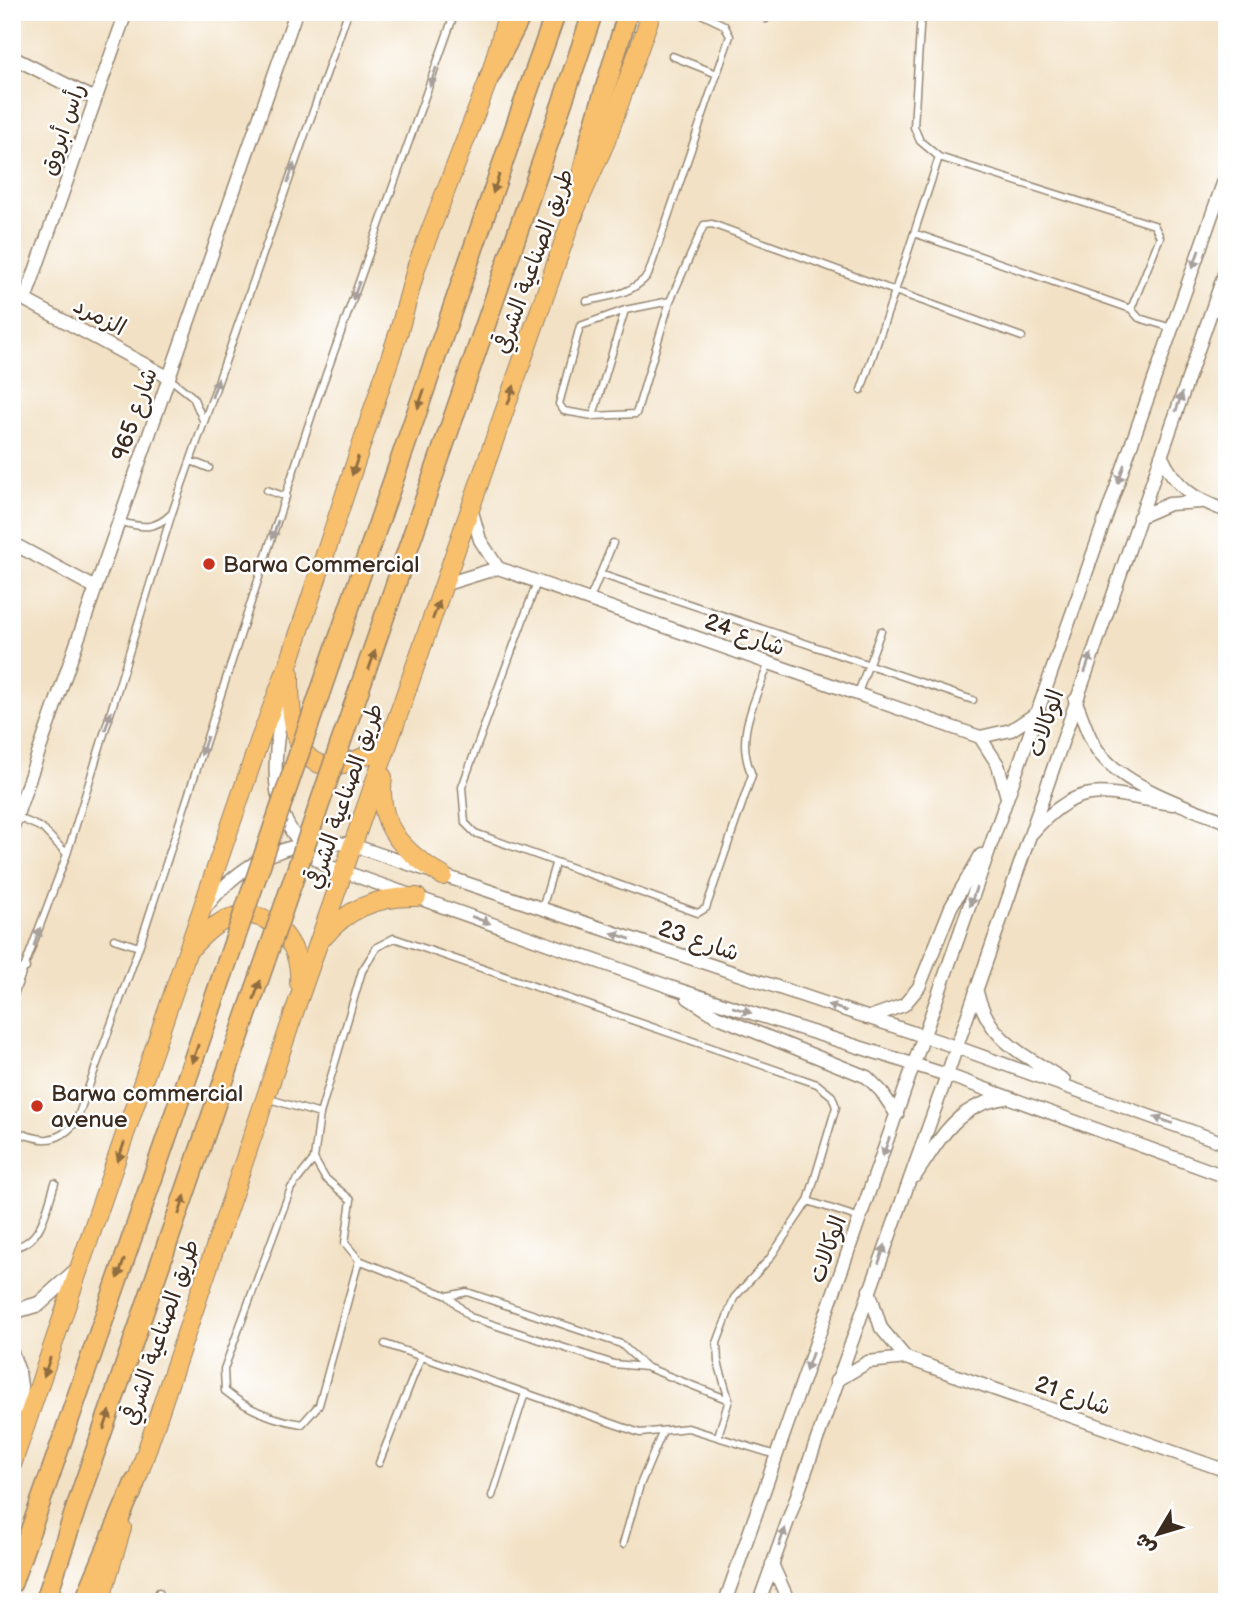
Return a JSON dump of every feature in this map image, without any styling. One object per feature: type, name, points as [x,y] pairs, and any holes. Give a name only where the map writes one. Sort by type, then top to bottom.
[{"type":"highway","points":[[490,76],[523,12]]},
{"type":"highway","points":[[12,1583],[556,12]]},
{"type":"highway","name":"طريق الصناعية الشرقي","points":[[45,1602],[593,12]]},
{"type":"highway","points":[[573,215],[591,136],[628,12]]},
{"type":"highway","points":[[84,1602],[135,1482]]},
{"type":"main road","points":[[12,1465],[260,739],[290,660],[400,331],[417,265],[490,76],[508,12]]},
{"type":"main road","name":"طريق الصناعية الشرقي","points":[[100,1602],[135,1482],[316,948],[446,584],[573,215],[606,141],[654,16]]},
{"type":"main road","points":[[290,660],[292,728],[308,755],[326,766],[337,768],[358,761],[388,743]]},
{"type":"main road","points":[[388,743],[382,800],[390,830],[414,857],[443,876]]},
{"type":"main road","points":[[316,948],[338,922],[359,908],[383,899],[417,897]]},
{"type":"main road","points":[[190,948],[217,924],[229,918],[253,917],[276,926],[293,944],[298,956],[296,1007]]},
{"type":"street","name":"رأس أبروق","points":[[25,300],[126,12]]},
{"type":"street","name":"شارع 965","points":[[12,830],[296,12]]},
{"type":"street","points":[[12,57],[95,99]]},
{"type":"street","name":"الوكالات","points":[[724,1602],[925,1037],[1227,172]]},
{"type":"street","name":"الوكالات","points":[[759,1602],[947,1075],[1227,266]]},
{"type":"street","name":"الزمرد","points":[[12,293],[168,377]]},
{"type":"street","points":[[1161,455],[1176,482],[1201,502],[1227,511]]},
{"type":"street","points":[[1139,517],[1169,504],[1201,502]]},
{"type":"street","points":[[446,584],[471,573],[498,568],[480,540],[471,508]]},
{"type":"street","points":[[12,543],[96,588]]},
{"type":"street","name":"شارع 24","points":[[498,568],[768,665],[981,737]]},
{"type":"street","points":[[290,660],[275,753],[275,777],[283,815],[300,845],[325,865],[673,988],[947,1075],[1227,1177]]},
{"type":"street","points":[[1075,701],[1096,748],[1104,759],[1129,777],[1184,806],[1227,822]]},
{"type":"street","points":[[1007,797],[998,765],[981,737],[1011,730],[1037,713]]},
{"type":"street","points":[[1028,839],[1059,807],[1087,792],[1104,792],[1184,806]]},
{"type":"street","name":"الوكالات","points":[[867,1018],[904,1005],[919,987],[951,907],[995,831]]},
{"type":"street","name":"شارع 23","points":[[202,912],[219,890],[243,870],[278,851],[330,841],[352,845],[956,1047],[1227,1144]]},
{"type":"street","points":[[673,988],[716,1016],[867,1077],[881,1091],[897,1115]]},
{"type":"street","name":"شارع 23","points":[[976,989],[981,1011],[997,1034],[1082,1091]]},
{"type":"street","name":"الوكالات","points":[[903,1194],[941,1138],[965,1111],[976,1104],[1009,1097]]},
{"type":"street","points":[[12,1312],[39,1304],[82,1264]]},
{"type":"street","points":[[869,1290],[881,1328],[906,1358]]},
{"type":"street","points":[[12,1355],[18,1372],[26,1427]]},
{"type":"street","name":"شارع 21","points":[[836,1381],[868,1362],[906,1358],[1227,1471]]},
{"type":"street","points":[[772,1564],[789,1602]]},
{"type":"lane","points":[[12,1000],[67,854],[172,513],[348,12]]},
{"type":"lane","points":[[12,1130],[52,1139],[65,1135],[76,1122],[139,947],[313,411],[455,12]]},
{"type":"lane","points":[[587,301],[621,294],[639,285],[648,275],[730,36],[724,25],[697,12]]},
{"type":"lane","points":[[921,12],[914,127],[920,141],[939,157],[1154,225],[1160,237],[1132,309]]},
{"type":"lane","points":[[672,56],[717,74]]},
{"type":"lane","points":[[861,390],[939,157]]},
{"type":"lane","points":[[670,301],[625,310],[583,323],[559,404],[564,411],[593,416],[636,414],[670,301],[704,225],[712,224],[1022,337]]},
{"type":"lane","points":[[914,233],[1132,309],[1139,318],[1172,328]]},
{"type":"lane","points":[[593,416],[625,310]]},
{"type":"lane","points":[[168,377],[193,397],[200,407],[203,422]]},
{"type":"lane","points":[[191,461],[209,468]]},
{"type":"lane","points":[[267,490],[286,497]]},
{"type":"lane","points":[[119,522],[147,528],[160,525],[172,513]]},
{"type":"lane","points":[[589,601],[613,543]]},
{"type":"lane","points":[[600,574],[973,700]]},
{"type":"lane","points":[[537,582],[462,787],[465,823],[475,833],[555,864],[698,913],[706,908],[752,775],[744,759],[743,738],[768,665]]},
{"type":"lane","points":[[857,695],[881,631]]},
{"type":"lane","points":[[17,817],[42,828],[67,854]]},
{"type":"lane","points":[[542,909],[555,864]]},
{"type":"lane","points":[[45,914],[54,918]]},
{"type":"lane","points":[[114,939],[139,947]]},
{"type":"lane","points":[[359,1261],[319,1405],[311,1417],[302,1424],[287,1422],[242,1405],[225,1391],[224,1369],[291,1188],[314,1159],[320,1114],[362,971],[377,947],[394,939],[462,959],[817,1084],[832,1096],[836,1107],[808,1201],[770,1258],[734,1298],[717,1343],[718,1362],[729,1400],[718,1436]]},
{"type":"lane","points":[[12,970],[26,968]]},
{"type":"lane","points":[[265,1097],[320,1114]]},
{"type":"lane","points":[[314,1159],[325,1178],[351,1200],[345,1243],[359,1261],[448,1296],[470,1317],[614,1364],[646,1367],[729,1400]]},
{"type":"lane","points":[[12,1247],[20,1247],[36,1235],[55,1183]]},
{"type":"lane","points":[[808,1201],[860,1218]]},
{"type":"lane","points":[[448,1296],[467,1292],[621,1344],[646,1367]]},
{"type":"lane","points":[[385,1344],[640,1433],[662,1433],[688,1428],[776,1455]]},
{"type":"lane","points":[[379,1463],[421,1357]]},
{"type":"lane","points":[[492,1496],[525,1393]]},
{"type":"lane","points":[[622,1544],[640,1485],[662,1433]]},
{"type":"lane","points":[[156,1602],[159,1592]]},
{"type":"place","name":"Barwa Commercial","points":[[209,564]]},
{"type":"place","name":"Barwa commercial avenue","points":[[37,1106]]}]
